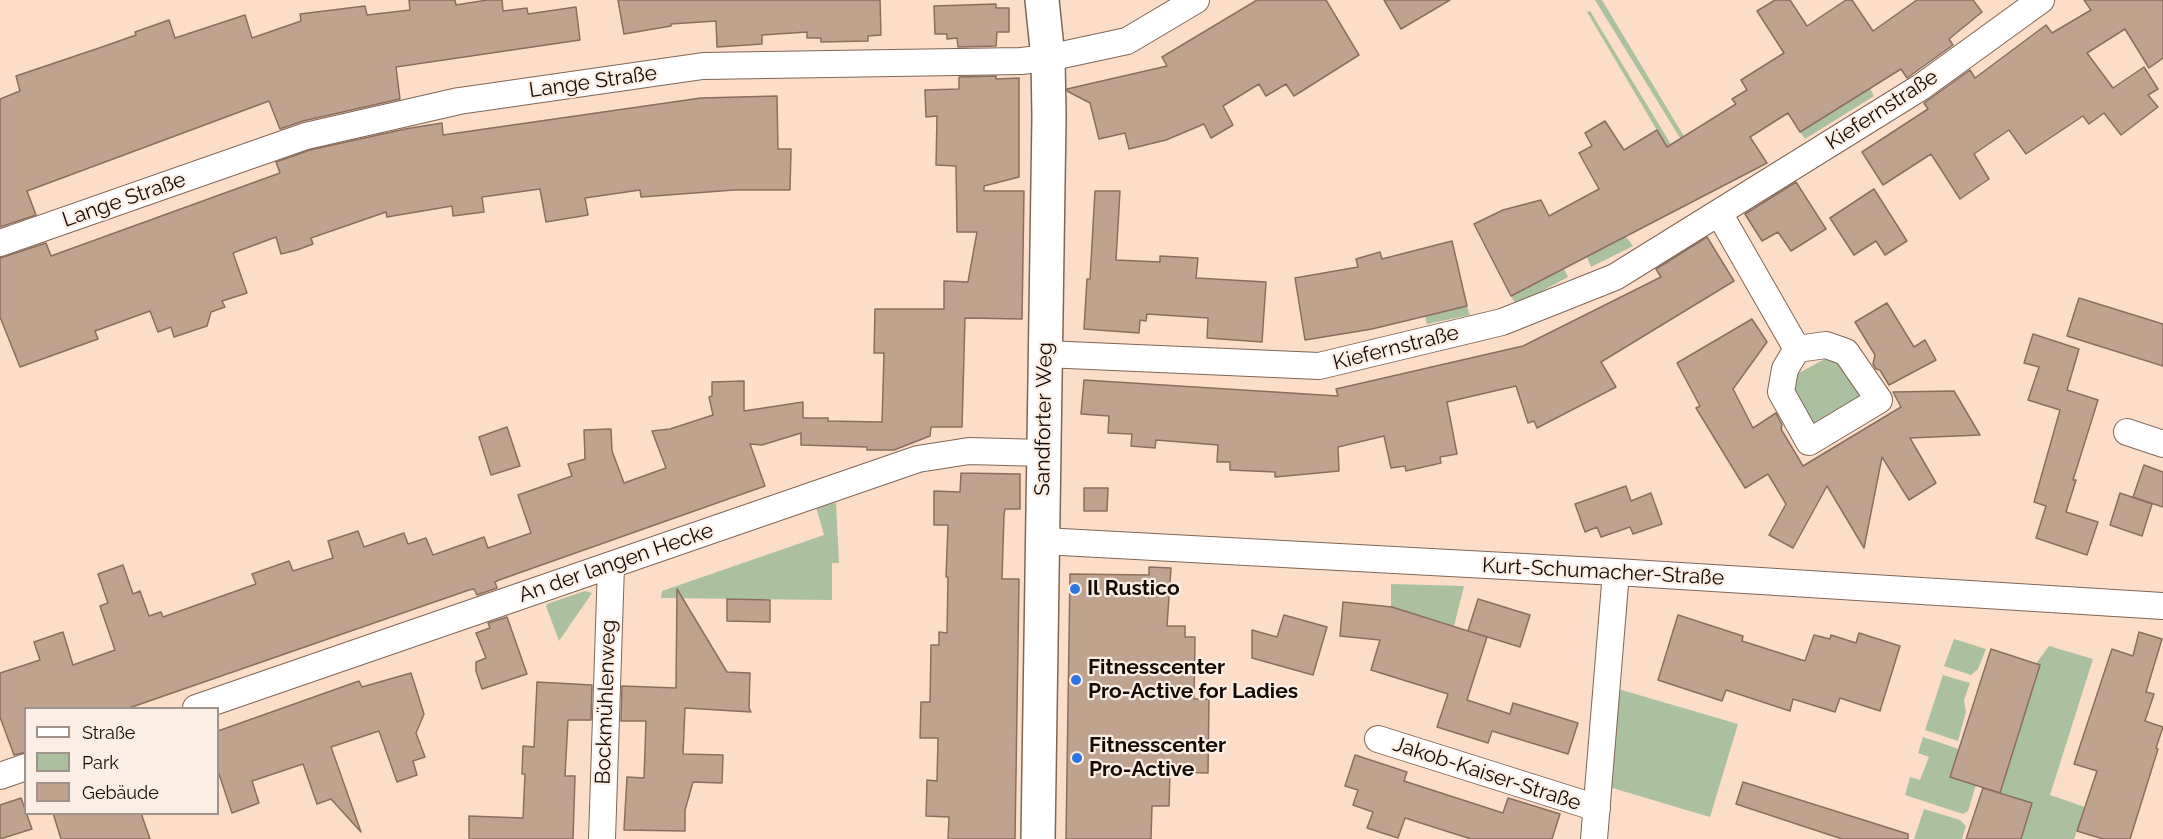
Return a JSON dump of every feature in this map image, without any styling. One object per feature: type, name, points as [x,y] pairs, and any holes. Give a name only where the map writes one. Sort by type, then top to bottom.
[{"type":"street","name":"Sandforter Weg","points":[[1038,839],[1049,117],[1048,58],[1042,0]]},
{"type":"street","name":"Lange Straße","points":[[0,243],[306,135],[459,101],[703,66],[1009,61],[1048,58],[1127,41],[1196,0]]},
{"type":"street","name":"Kiefernstraße","points":[[1045,354],[1319,366],[1502,322],[1615,277],[1922,87],[2041,0]]},
{"type":"street","points":[[1719,213],[1797,349]]},
{"type":"street","points":[[2127,432],[2163,444]]},
{"type":"street","name":"An der langen Hecke","points":[[199,707],[918,459],[969,451],[1043,453]]},
{"type":"street","name":"Kurt-Schumacher-Straße","points":[[1043,541],[1616,572],[2163,606]]},
{"type":"street","name":"Bockmühlenweg","points":[[602,839],[611,565]]},
{"type":"street","name":"Jakob-Kaiser-Straße","points":[[1594,839],[1616,572]]},
{"type":"street","name":"Jakob-Kaiser-Straße","points":[[1378,739],[1597,808]]},
{"type":"street","points":[[0,776],[24,768]]},
{"type":"green space","points":[[1595,0],[1602,0],[1688,143],[1685,146]]},
{"type":"green space","points":[[1590,11],[1675,151],[1671,154],[1587,12]]},
{"type":"green space","points":[[1870,88],[1874,96],[1805,139],[1800,132]]},
{"type":"green space","points":[[1626,237],[1633,246],[1591,267],[1587,257]]},
{"type":"green space","points":[[1564,269],[1568,277],[1516,305],[1511,296]]},
{"type":"green space","points":[[1467,306],[1470,315],[1427,324],[1425,316]]},
{"type":"green space","points":[[1834,359],[1842,366],[1862,401],[1811,431],[1790,396],[1795,375],[1823,360]]},
{"type":"green space","points":[[836,503],[839,563],[832,563],[832,600],[661,598],[662,591],[824,535],[816,507]]},
{"type":"green space","points":[[1391,584],[1464,586],[1454,626],[1391,607]]},
{"type":"green space","points":[[585,591],[592,593],[559,641],[547,604]]},
{"type":"green space","points":[[1954,639],[1986,649],[1978,669],[1971,675],[1944,666]]},
{"type":"green space","points":[[2049,646],[2093,659],[2050,795],[2085,807],[2074,839],[2017,839],[2028,803],[1995,791],[2035,665]]},
{"type":"green space","points":[[1943,675],[1970,683],[1964,700],[1966,712],[1958,741],[1925,730]]},
{"type":"green space","points":[[1608,686],[1738,724],[1710,817],[1599,784]]},
{"type":"green space","points":[[1923,737],[1959,749],[1950,777],[1976,785],[1968,811],[1963,814],[1905,795],[1910,777],[1920,780],[1929,757],[1918,753]]},
{"type":"green space","points":[[1924,809],[1960,820],[1966,826],[1962,839],[1914,839]]},
{"type":"building","points":[[409,0],[455,0],[456,5],[502,0],[503,11],[527,8],[528,14],[576,7],[580,40],[396,67],[400,99],[303,121],[280,129],[269,101],[27,191],[36,215],[0,227],[0,99],[20,91],[16,76],[136,35],[135,32],[169,20],[175,38],[245,15],[252,38],[301,21],[300,14],[365,6],[367,15],[410,10]]},
{"type":"building","points":[[618,0],[880,0],[881,35],[868,36],[868,41],[821,42],[821,38],[807,38],[807,32],[762,35],[762,44],[717,47],[716,21],[671,24],[671,26],[624,34]]},
{"type":"building","points":[[1257,0],[1326,0],[1359,55],[1294,96],[1286,84],[1266,96],[1259,84],[1223,106],[1233,125],[1211,138],[1204,124],[1166,140],[1129,149],[1125,133],[1099,139],[1090,103],[1067,91],[1067,89],[1167,66],[1162,57]]},
{"type":"building","points":[[1384,0],[1450,0],[1401,29]]},
{"type":"building","points":[[1775,0],[1790,0],[1807,26],[1846,0],[1852,0],[1873,31],[1917,0],[1973,0],[1982,12],[1949,39],[1953,45],[1907,78],[1901,69],[1800,132],[1788,113],[1750,137],[1767,163],[1511,296],[1474,224],[1503,210],[1541,200],[1549,216],[1599,189],[1579,153],[1592,146],[1585,133],[1605,121],[1624,150],[1657,130],[1667,147],[1736,104],[1732,99],[1747,90],[1741,80],[1784,53],[1757,11]]},
{"type":"building","points":[[2084,0],[2163,0],[2163,58],[2149,68],[2125,29],[2087,53],[2113,88],[2144,67],[2158,89],[2148,95],[2158,107],[2121,135],[2104,113],[2089,124],[2083,116],[2026,154],[2009,130],[1974,154],[1989,179],[1960,199],[1931,154],[1883,185],[1862,152],[1928,109],[1924,103],[1970,70],[1975,78],[2046,25],[2052,33],[2091,10]]},
{"type":"building","points":[[996,4],[996,8],[1009,8],[1009,32],[997,32],[996,46],[958,47],[957,38],[947,39],[947,34],[935,34],[934,6]]},
{"type":"building","points":[[959,77],[1019,78],[1019,177],[984,186],[984,191],[1024,191],[1022,319],[965,318],[962,427],[931,427],[930,436],[894,450],[801,445],[801,433],[762,445],[750,444],[765,486],[499,580],[495,582],[497,588],[477,595],[474,589],[469,590],[132,707],[24,707],[24,752],[14,755],[0,717],[0,673],[40,660],[34,642],[63,632],[73,665],[115,650],[100,606],[108,603],[98,574],[123,565],[133,594],[140,591],[149,616],[161,612],[163,617],[256,584],[252,574],[289,561],[293,571],[333,558],[328,541],[358,531],[364,547],[404,533],[408,544],[426,538],[433,555],[484,537],[488,548],[531,533],[518,495],[572,476],[568,464],[585,459],[584,430],[611,429],[612,451],[624,483],[666,468],[652,431],[670,429],[713,415],[709,397],[712,396],[712,382],[744,381],[744,411],[803,402],[803,418],[882,422],[884,353],[874,353],[875,309],[944,309],[944,281],[968,282],[977,232],[957,232],[956,166],[936,165],[937,116],[926,117],[925,90],[959,89]]},
{"type":"building","points":[[777,96],[778,149],[791,149],[790,190],[734,190],[641,197],[640,190],[585,198],[588,215],[546,222],[540,189],[482,197],[484,212],[453,216],[452,206],[387,217],[386,212],[311,238],[313,244],[281,254],[276,237],[233,253],[247,293],[222,301],[225,307],[211,312],[207,326],[174,337],[171,327],[158,332],[150,311],[95,331],[98,339],[20,367],[0,317],[0,258],[46,243],[51,256],[280,173],[276,162],[310,150],[442,123],[443,135],[701,98]]},
{"type":"building","points":[[1796,182],[1826,229],[1791,251],[1778,232],[1762,241],[1745,214]]},
{"type":"building","points":[[1874,189],[1907,241],[1885,255],[1876,241],[1854,255],[1830,218]]},
{"type":"building","points":[[1095,191],[1120,191],[1116,260],[1160,262],[1160,256],[1198,258],[1196,278],[1266,282],[1262,342],[1207,338],[1208,318],[1147,314],[1146,321],[1140,320],[1139,333],[1084,329],[1087,279],[1090,279]]},
{"type":"building","points":[[1707,237],[1734,281],[1601,362],[1616,387],[1537,428],[1534,421],[1528,423],[1516,386],[1447,402],[1457,454],[1440,457],[1441,463],[1406,471],[1405,466],[1391,468],[1384,436],[1338,447],[1339,471],[1275,477],[1275,472],[1230,470],[1230,462],[1217,462],[1218,445],[1156,440],[1155,448],[1131,446],[1132,434],[1108,433],[1109,416],[1081,414],[1084,380],[1338,396],[1336,389],[1523,346],[1661,277],[1656,269]]},
{"type":"building","points":[[1452,241],[1467,306],[1372,329],[1305,340],[1295,278],[1358,267],[1356,259],[1380,252],[1382,259]]},
{"type":"building","points":[[2079,298],[2163,324],[2163,366],[2067,336]]},
{"type":"building","points":[[1887,303],[1914,347],[1925,340],[1936,360],[1889,385],[1880,370],[1876,369],[1873,364],[1875,355],[1855,322]]},
{"type":"building","points":[[1752,319],[1767,342],[1733,389],[1753,428],[1776,413],[1782,425],[1781,429],[1803,466],[1901,407],[1893,392],[1954,391],[1980,435],[1910,438],[1936,483],[1909,500],[1882,457],[1864,548],[1827,486],[1793,548],[1769,535],[1786,504],[1768,474],[1745,488],[1696,408],[1700,406],[1677,363]]},
{"type":"building","points":[[2033,334],[2079,349],[2067,390],[2098,400],[2073,480],[2076,480],[2066,512],[2098,522],[2087,555],[2036,538],[2046,506],[2034,502],[2060,410],[2028,400],[2039,367],[2024,363]]},
{"type":"building","points":[[507,427],[520,466],[491,475],[479,437]]},
{"type":"building","points":[[2144,465],[2163,472],[2163,507],[2133,497]]},
{"type":"building","points":[[961,473],[1020,474],[1020,509],[1005,509],[1002,579],[1019,579],[1015,839],[948,839],[949,817],[926,816],[927,780],[937,781],[938,738],[920,738],[921,702],[930,702],[931,645],[939,645],[939,632],[947,633],[948,525],[934,525],[934,491],[960,492]]},
{"type":"building","points":[[1626,486],[1631,501],[1651,493],[1662,524],[1633,534],[1630,527],[1601,537],[1597,527],[1585,532],[1575,504]]},
{"type":"building","points":[[1084,488],[1108,488],[1107,511],[1084,511]]},
{"type":"building","points":[[2120,493],[2152,504],[2142,536],[2110,525]]},
{"type":"building","points":[[1149,567],[1171,568],[1167,626],[1185,626],[1185,637],[1195,637],[1194,699],[1209,699],[1208,773],[1170,772],[1169,806],[1152,806],[1151,839],[1066,839],[1070,574],[1149,575]]},
{"type":"building","points":[[677,589],[727,672],[750,673],[749,708],[751,712],[685,708],[683,754],[723,755],[722,783],[693,782],[685,810],[685,831],[624,830],[627,777],[644,778],[646,721],[621,721],[622,686],[676,688]]},
{"type":"building","points":[[727,599],[770,600],[770,622],[727,621]]},
{"type":"building","points":[[1478,599],[1530,615],[1520,647],[1468,631]]},
{"type":"building","points":[[1343,602],[1392,607],[1487,637],[1467,700],[1510,714],[1513,703],[1578,723],[1568,754],[1492,731],[1488,743],[1437,727],[1448,694],[1371,670],[1380,640],[1340,636]]},
{"type":"building","points":[[1284,615],[1327,627],[1313,675],[1252,658],[1252,630],[1277,637]]},
{"type":"building","points":[[1678,615],[1743,636],[1742,641],[1805,661],[1814,635],[1830,639],[1831,635],[1856,643],[1859,633],[1900,646],[1880,711],[1840,698],[1835,712],[1793,699],[1790,711],[1726,690],[1722,701],[1658,680]]},
{"type":"building","points":[[507,617],[527,674],[482,689],[476,671],[476,662],[486,658],[476,633],[490,628],[488,623]]},
{"type":"building","points":[[2139,632],[2162,639],[2146,692],[2154,694],[2145,721],[2163,727],[2130,839],[2103,839],[2077,831],[2097,771],[2074,764],[2112,649],[2133,656]]},
{"type":"building","points":[[1991,649],[2040,665],[2000,793],[1950,777]]},
{"type":"building","points":[[411,673],[424,714],[416,733],[425,757],[413,761],[417,775],[397,782],[379,731],[331,747],[361,832],[331,799],[317,804],[303,764],[252,781],[259,803],[232,813],[219,774],[219,731],[359,681],[362,687]]},
{"type":"building","points":[[537,682],[592,685],[591,720],[568,720],[565,776],[575,776],[573,839],[469,839],[469,816],[523,818],[525,774],[522,774],[523,746],[534,747]]},
{"type":"building","points":[[1355,755],[1407,772],[1404,781],[1503,813],[1508,798],[1560,814],[1552,839],[1471,839],[1405,818],[1398,838],[1367,828],[1373,812],[1353,805],[1358,790],[1345,786]]},
{"type":"building","points":[[1743,782],[1908,834],[1908,839],[1842,839],[1736,804]]},
{"type":"building","points":[[1983,788],[2032,803],[2021,839],[1966,839]]},
{"type":"building","points":[[21,798],[24,815],[27,815],[32,829],[0,839],[0,805]]},
{"type":"building","points":[[54,815],[142,815],[150,839],[61,839]]},
{"type":"place","name":"Il Rustico","points":[[1075,589]]},
{"type":"place","name":"Fitnesscenter Pro-Active for Ladies","points":[[1076,680]]},
{"type":"place","name":"Fitnesscenter Pro-Active","points":[[1077,758]]}]
